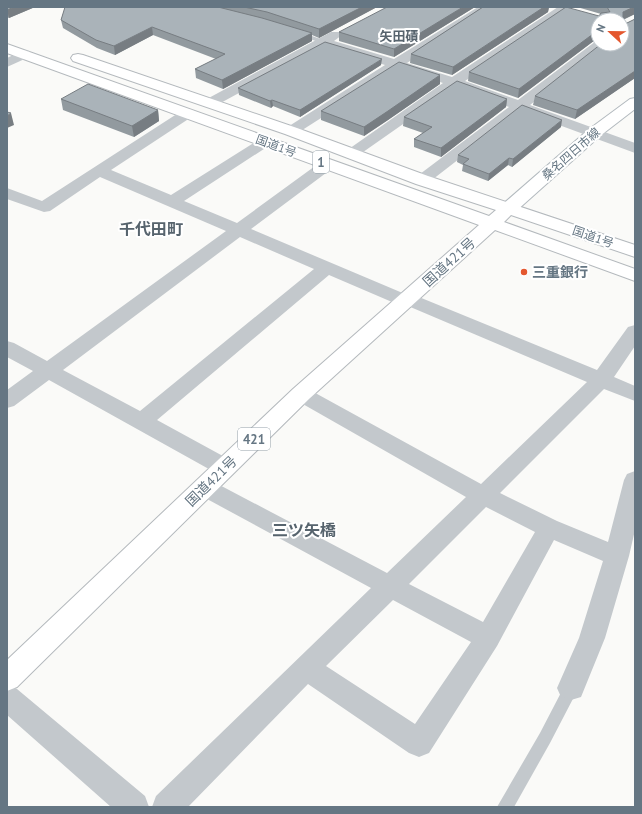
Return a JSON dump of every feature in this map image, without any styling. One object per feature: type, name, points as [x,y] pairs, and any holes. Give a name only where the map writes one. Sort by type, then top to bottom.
[{"type":"main road","name":"国道1号","points":[[7,33],[290,131],[422,180],[635,251]]},
{"type":"main road","name":"国道1号","points":[[7,48],[635,275]]},
{"type":"main road","name":"桑名四日市線","points":[[509,208],[594,133],[635,102]]},
{"type":"main road","name":"国道421号","points":[[7,678],[301,394],[509,208]]},
{"type":"street","points":[[290,131],[486,7]]},
{"type":"street","points":[[351,154],[454,82],[563,9]]},
{"type":"street","points":[[210,103],[350,28]]},
{"type":"street","points":[[324,42],[454,82],[635,148]]},
{"type":"street","points":[[422,180],[590,52]]},
{"type":"street","points":[[7,63],[24,54]]},
{"type":"street","points":[[7,193],[44,207],[188,113]]},
{"type":"street","points":[[173,201],[265,142]]},
{"type":"street","points":[[7,401],[328,164]]},
{"type":"street","points":[[99,171],[635,394]]},
{"type":"street","points":[[141,422],[327,267]]},
{"type":"street","points":[[167,807],[390,585],[601,380],[635,331]]},
{"type":"street","points":[[7,348],[224,467]]},
{"type":"street","points":[[301,394],[482,495],[549,528],[617,556]]},
{"type":"street","points":[[571,688],[585,660],[608,591],[635,480]]},
{"type":"street","points":[[204,487],[488,638]]},
{"type":"street","points":[[306,668],[419,743],[488,638],[549,528]]},
{"type":"street","points":[[7,698],[134,807]]},
{"type":"lane","points":[[294,32],[324,42]]},
{"type":"lane","points":[[505,807],[546,738],[571,688]]},
{"type":"building","points":[[7,7],[14,7],[7,10]]},
{"type":"building","points":[[65,7],[218,7],[312,33],[222,80],[195,69],[225,54],[152,27],[114,46],[96,40],[61,20]]},
{"type":"building","points":[[244,7],[362,7],[319,29],[267,12]]},
{"type":"building","points":[[387,7],[463,7],[394,49],[339,32]]},
{"type":"building","points":[[483,7],[544,7],[453,67],[411,54]]},
{"type":"building","points":[[566,7],[590,14],[590,36],[519,89],[469,72]]},
{"type":"building","points":[[607,7],[634,7],[623,12],[610,12]]},
{"type":"building","points":[[635,19],[635,71],[577,110],[535,96],[591,52],[630,52],[630,22]]},
{"type":"building","points":[[325,42],[382,59],[300,110],[272,100],[270,101],[238,88]]},
{"type":"building","points":[[399,62],[440,75],[364,127],[321,111]]},
{"type":"building","points":[[457,81],[507,99],[441,148],[414,139],[432,127],[404,117]]},
{"type":"building","points":[[88,84],[158,110],[132,126],[61,99]]},
{"type":"building","points":[[522,105],[562,120],[513,159],[509,158],[489,174],[463,164],[469,159],[458,155]]},
{"type":"place","name":"三重銀行","points":[[524,272]]},
{"type":"district","name":"矢田磧","points":[[399,36]]},
{"type":"district","name":"千代田町","points":[[151,229]]},
{"type":"district","name":"三ツ矢橋","points":[[304,530]]}]
